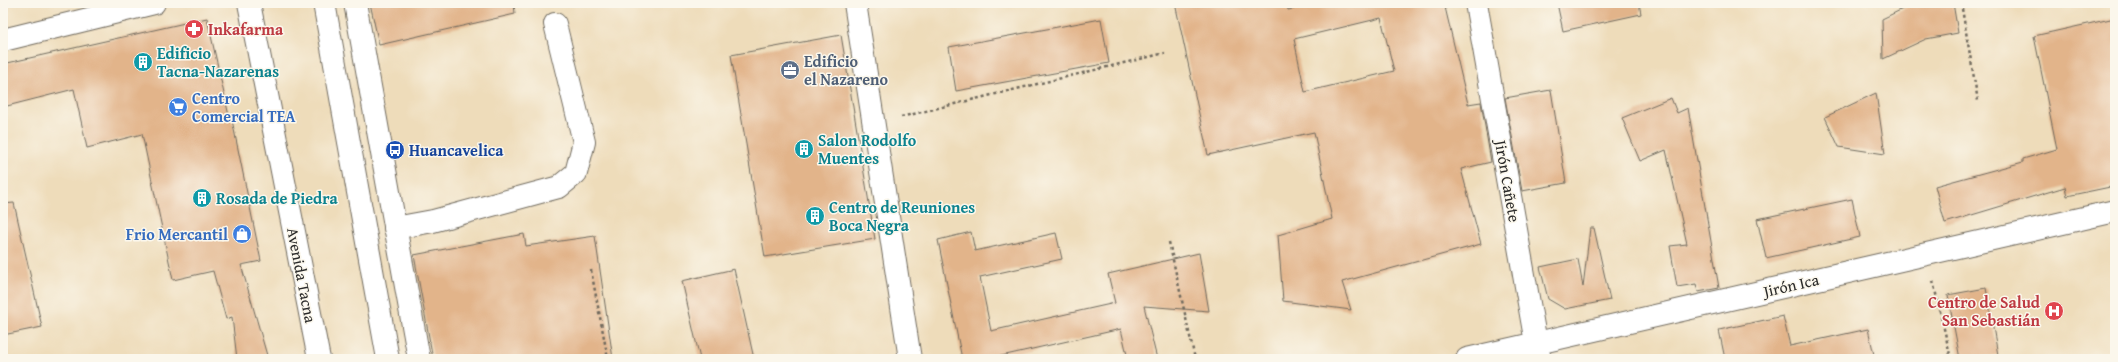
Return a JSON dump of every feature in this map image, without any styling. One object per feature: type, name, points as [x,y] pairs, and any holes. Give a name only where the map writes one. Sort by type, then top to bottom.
[{"type":"street","points":[[3,40],[154,3]]},
{"type":"street","name":"Avenida Tacna","points":[[249,3],[319,359]]},
{"type":"street","points":[[324,3],[388,359]]},
{"type":"street","points":[[355,3],[419,359]]},
{"type":"street","points":[[854,3],[910,359]]},
{"type":"street","name":"Jirón Cañete","points":[[1476,3],[1538,351]]},
{"type":"street","points":[[395,228],[432,221],[559,187],[576,173],[584,142],[555,24]]},
{"type":"street","name":"Jirón Ica","points":[[1467,359],[1538,351],[1927,253],[2115,210]]},
{"type":"path","points":[[1961,3],[1978,101]]},
{"type":"path","points":[[873,124],[1165,53]]},
{"type":"path","points":[[1169,242],[1195,359]]},
{"type":"path","points":[[1927,253],[1951,359]]},
{"type":"path","points":[[591,270],[608,359]]},
{"type":"building","points":[[370,3],[514,3],[515,14],[379,45]]},
{"type":"building","points":[[1175,3],[1286,3],[1288,10],[1319,3],[1444,3],[1468,104],[1481,102],[1491,162],[1461,169],[1481,244],[1342,282],[1351,310],[1283,301],[1278,235],[1332,219],[1314,132],[1208,155]],"holes":[[[1381,18],[1394,71],[1305,92],[1294,39]]]},
{"type":"building","points":[[1557,3],[1639,3],[1641,14],[1563,31]]},
{"type":"building","points":[[1915,3],[1953,3],[1958,33],[1926,39],[1883,59],[1882,19]]},
{"type":"building","points":[[207,18],[229,116],[231,115],[261,261],[241,265],[268,359],[237,359],[232,317],[226,319],[213,271],[173,280],[142,134],[87,148],[74,89],[3,107],[3,64]]},
{"type":"building","points":[[2115,18],[2115,186],[2067,196],[2065,187],[1945,223],[1935,186],[2023,162],[2023,159],[2057,149],[2034,36]]},
{"type":"building","points":[[1101,19],[1109,63],[956,91],[949,47]]},
{"type":"building","points":[[841,35],[875,239],[765,257],[731,55]]},
{"type":"building","points":[[1551,90],[1566,183],[1522,191],[1505,98]]},
{"type":"building","points":[[1876,93],[1885,154],[1839,147],[1825,117]]},
{"type":"building","points":[[1671,98],[1677,113],[1688,108],[1719,288],[1698,292],[1696,284],[1677,287],[1670,246],[1687,244],[1666,150],[1640,161],[1622,118]]},
{"type":"building","points":[[1852,199],[1860,237],[1766,258],[1757,219]]},
{"type":"building","points":[[14,203],[42,327],[3,335],[3,204]]},
{"type":"building","points":[[1590,228],[1594,228],[1610,300],[1565,309],[1548,299],[1540,267],[1578,259],[1583,287]]},
{"type":"building","points":[[971,232],[975,251],[1056,233],[1062,259],[980,277],[991,331],[1115,303],[1108,274],[1199,253],[1209,311],[1144,306],[1157,359],[1128,359],[1121,329],[988,359],[962,359],[938,240]]},
{"type":"building","points":[[524,234],[526,246],[595,236],[613,359],[433,359],[414,255]]},
{"type":"building","points":[[734,269],[754,359],[700,359],[682,281]]},
{"type":"building","points":[[1986,288],[1998,355],[1974,359],[1960,359],[1948,295]]},
{"type":"building","points":[[1783,316],[1790,346],[1868,329],[1875,359],[1725,359],[1719,330]]},
{"type":"place","name":"Inkafarma","points":[[194,29]]},
{"type":"place","name":"Edificio Tacna-Nazarenas","points":[[143,62]]},
{"type":"place","name":"Edificio el Nazareno","points":[[790,70]]},
{"type":"place","name":"Centro Comercial TEA","points":[[178,107]]},
{"type":"place","name":"Salon Rodolfo Muentes","points":[[804,149]]},
{"type":"place","name":"Huancavelica","points":[[395,150]]},
{"type":"place","name":"Rosada de Piedra","points":[[202,198]]},
{"type":"place","name":"Centro de Reuniones Boca Negra","points":[[815,216]]},
{"type":"place","name":"Frio Mercantil","points":[[242,234]]},
{"type":"place","name":"Centro de Salud San Sebastián","points":[[2054,311]]}]
